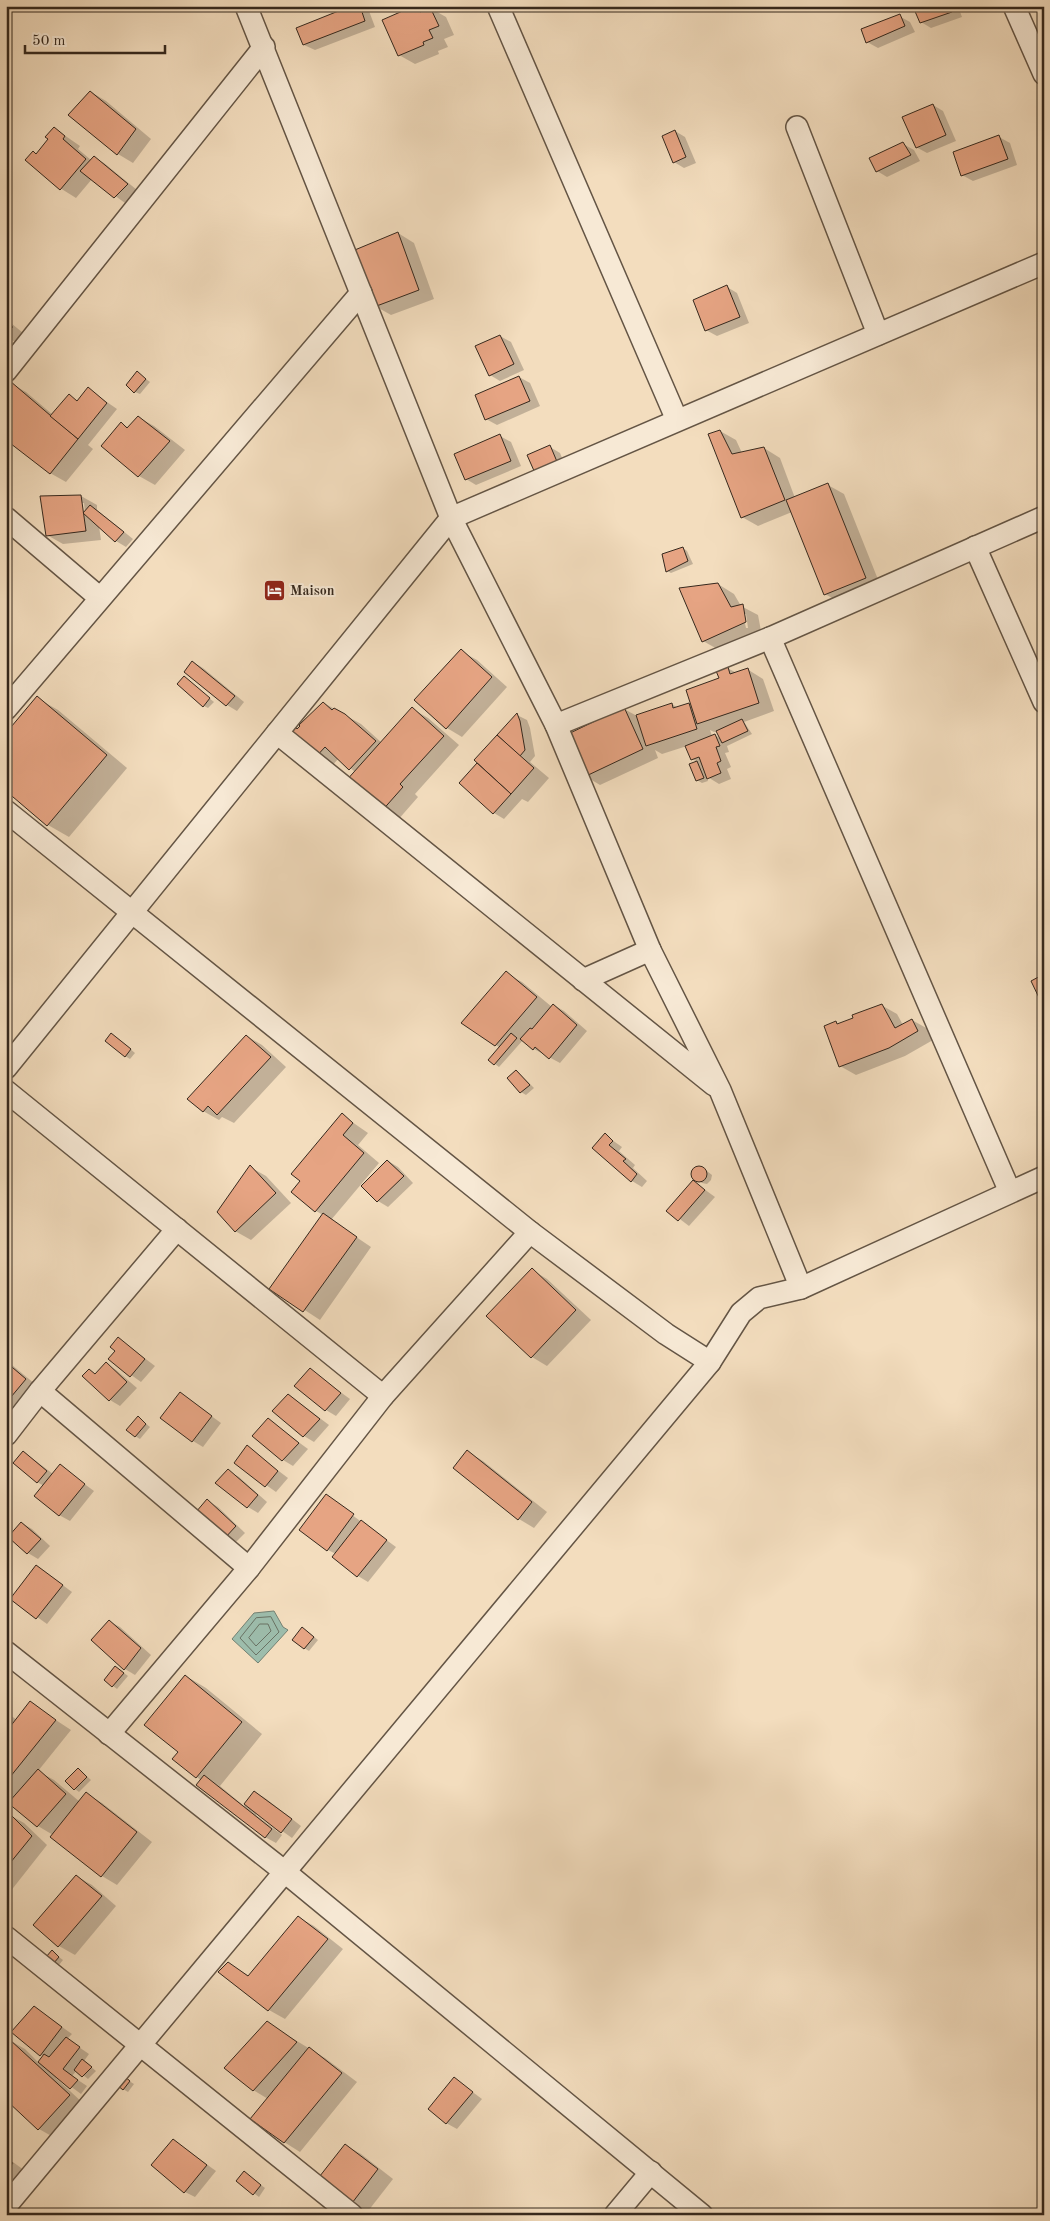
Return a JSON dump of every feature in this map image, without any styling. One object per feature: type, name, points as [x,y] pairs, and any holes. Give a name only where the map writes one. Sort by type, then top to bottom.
[{"type":"street","points":[[246,6],[451,518],[556,725],[650,950],[720,1090],[801,1288]]},
{"type":"street","points":[[498,6],[677,420]]},
{"type":"street","points":[[1014,6],[1044,74]]},
{"type":"street","points":[[6,371],[264,48]]},
{"type":"street","points":[[797,127],[878,334]]},
{"type":"street","points":[[6,1068],[451,518],[1044,263]]},
{"type":"street","points":[[6,709],[361,293]]},
{"type":"street","points":[[556,725],[770,638],[1044,517]]},
{"type":"street","points":[[6,518],[100,598]]},
{"type":"street","points":[[974,547],[1044,702]]},
{"type":"street","points":[[770,638],[1010,1192]]},
{"type":"street","points":[[277,733],[720,1090]]},
{"type":"street","points":[[6,811],[530,1232],[666,1334],[710,1362]]},
{"type":"street","points":[[583,980],[650,950]]},
{"type":"street","points":[[6,1091],[383,1396]]},
{"type":"street","points":[[6,2206],[710,1362],[740,1313],[759,1298],[801,1288],[1044,1177]]},
{"type":"street","points":[[6,1435],[40,1391],[177,1228]]},
{"type":"street","points":[[109,1734],[249,1568],[383,1396],[530,1232]]},
{"type":"street","points":[[40,1391],[249,1568]]},
{"type":"street","points":[[6,1652],[285,1872],[702,2215]]},
{"type":"street","points":[[6,1937],[352,2215]]},
{"type":"street","points":[[616,2215],[652,2172]]},
{"type":"water","points":[[274,1611],[283,1627],[288,1630],[258,1663],[232,1639],[254,1613]]},
{"type":"building","points":[[351,6],[360,6],[365,21],[303,45],[296,28]]},
{"type":"building","points":[[418,6],[420,12],[430,7],[439,26],[429,30],[433,38],[423,42],[424,45],[398,56],[382,20]]},
{"type":"building","points":[[922,6],[950,6],[952,12],[920,23],[914,9]]},
{"type":"building","points":[[900,14],[905,26],[866,43],[861,29]]},
{"type":"building","points":[[90,91],[136,129],[117,155],[68,115]]},
{"type":"building","points":[[933,104],[946,135],[916,148],[902,117]]},
{"type":"building","points":[[54,127],[65,136],[63,139],[86,159],[60,190],[25,160],[33,151],[36,154],[48,139],[45,137]]},
{"type":"building","points":[[675,130],[686,157],[673,163],[662,136]]},
{"type":"building","points":[[999,135],[1008,159],[961,176],[953,152]]},
{"type":"building","points":[[903,142],[911,155],[876,172],[869,158]]},
{"type":"building","points":[[94,156],[128,184],[114,198],[80,171]]},
{"type":"building","points":[[398,232],[419,290],[374,307],[350,252]]},
{"type":"building","points":[[727,285],[740,317],[705,331],[693,300]]},
{"type":"building","points":[[6,322],[13,327],[6,334]]},
{"type":"building","points":[[500,335],[514,364],[489,376],[475,346]]},
{"type":"building","points":[[137,371],[146,379],[134,393],[126,385]]},
{"type":"building","points":[[519,376],[530,401],[485,420],[475,395]]},
{"type":"building","points":[[10,381],[78,439],[50,474],[6,440],[6,386]]},
{"type":"building","points":[[88,387],[107,403],[78,439],[50,416],[69,394],[77,401]]},
{"type":"building","points":[[138,416],[170,441],[138,477],[101,446],[121,422],[127,428]]},
{"type":"building","points":[[720,430],[732,454],[764,447],[785,500],[741,518],[708,434]]},
{"type":"building","points":[[500,434],[511,461],[465,480],[454,454]]},
{"type":"building","points":[[550,445],[558,464],[535,473],[527,455]]},
{"type":"building","points":[[828,483],[866,578],[824,595],[786,500]]},
{"type":"building","points":[[81,495],[86,531],[46,536],[40,496]]},
{"type":"building","points":[[90,505],[124,532],[115,542],[83,513]]},
{"type":"building","points":[[683,547],[688,561],[666,572],[662,554]]},
{"type":"building","points":[[718,583],[731,607],[743,604],[746,622],[702,642],[679,588]]},
{"type":"building","points":[[461,649],[492,677],[446,729],[414,700]]},
{"type":"building","points":[[192,661],[235,696],[226,706],[184,672]]},
{"type":"building","points":[[728,667],[730,674],[748,668],[759,703],[697,724],[686,690],[719,678],[716,671]]},
{"type":"building","points":[[184,676],[210,698],[203,707],[177,684]]},
{"type":"building","points":[[37,696],[107,755],[47,826],[6,791],[6,733]]},
{"type":"building","points":[[323,702],[332,710],[334,708],[345,714],[376,741],[349,770],[325,747],[314,759],[287,732],[294,725],[297,729]]},
{"type":"building","points":[[672,703],[673,708],[689,703],[697,729],[646,746],[636,715]]},
{"type":"building","points":[[412,707],[444,736],[400,784],[403,787],[380,813],[345,782]]},
{"type":"building","points":[[624,707],[643,749],[584,777],[564,736]]},
{"type":"building","points":[[517,713],[525,750],[520,756],[497,735]]},
{"type":"building","points":[[742,719],[748,731],[722,743],[716,731]]},
{"type":"building","points":[[715,734],[720,746],[716,747],[721,761],[717,763],[721,773],[707,779],[699,757],[691,760],[685,746]]},
{"type":"building","points":[[497,735],[534,768],[511,794],[474,760]]},
{"type":"building","points":[[697,761],[704,778],[696,781],[689,764]]},
{"type":"building","points":[[477,763],[511,794],[493,814],[459,783]]},
{"type":"building","points":[[506,971],[537,997],[495,1046],[461,1023]]},
{"type":"building","points":[[1044,974],[1044,1003],[1042,1004],[1031,981]]},
{"type":"building","points":[[553,1004],[577,1025],[549,1059],[535,1047],[533,1050],[520,1039],[530,1028],[532,1029]]},
{"type":"building","points":[[882,1004],[895,1028],[912,1019],[918,1031],[889,1048],[839,1067],[824,1026],[836,1021],[837,1024],[853,1018],[852,1015]]},
{"type":"building","points":[[111,1033],[131,1049],[125,1057],[105,1041]]},
{"type":"building","points":[[511,1033],[517,1038],[494,1065],[488,1060]]},
{"type":"building","points":[[246,1035],[271,1057],[217,1115],[208,1106],[203,1112],[187,1099]]},
{"type":"building","points":[[516,1070],[530,1085],[520,1093],[507,1078]]},
{"type":"building","points":[[342,1113],[353,1123],[343,1135],[364,1153],[315,1212],[291,1192],[300,1181],[291,1174]]},
{"type":"building","points":[[605,1133],[613,1141],[609,1145],[626,1159],[623,1161],[637,1174],[631,1182],[592,1148]]},
{"type":"building","points":[[387,1160],[404,1176],[377,1202],[361,1186]]},
{"type":"building","points":[[250,1165],[276,1193],[235,1232],[217,1212]]},
{"type":"building","points":[[696,1166],[702,1166],[707,1171],[705,1180],[696,1182],[691,1177],[691,1171]]},
{"type":"building","points":[[693,1180],[705,1190],[678,1221],[666,1211]]},
{"type":"building","points":[[323,1213],[357,1237],[303,1312],[269,1289]]},
{"type":"building","points":[[532,1268],[576,1310],[531,1358],[486,1316]]},
{"type":"building","points":[[118,1337],[145,1359],[130,1377],[108,1359],[115,1351],[110,1347]]},
{"type":"building","points":[[6,1362],[26,1379],[6,1403]]},
{"type":"building","points":[[106,1362],[127,1382],[109,1401],[82,1376],[89,1369],[95,1374]]},
{"type":"building","points":[[310,1368],[341,1393],[325,1411],[294,1386]]},
{"type":"building","points":[[180,1392],[212,1416],[192,1442],[160,1418]]},
{"type":"building","points":[[288,1394],[320,1419],[303,1437],[272,1411]]},
{"type":"building","points":[[138,1416],[146,1424],[135,1437],[126,1430]]},
{"type":"building","points":[[268,1418],[299,1443],[282,1461],[252,1436]]},
{"type":"building","points":[[247,1445],[278,1471],[265,1487],[234,1463]]},
{"type":"building","points":[[467,1450],[532,1502],[518,1520],[453,1468]]},
{"type":"building","points":[[23,1451],[47,1471],[37,1483],[13,1463]]},
{"type":"building","points":[[60,1464],[85,1484],[59,1516],[34,1496]]},
{"type":"building","points":[[228,1469],[258,1495],[247,1508],[215,1483]]},
{"type":"building","points":[[326,1494],[354,1514],[327,1551],[299,1530]]},
{"type":"building","points":[[207,1499],[236,1526],[224,1539],[196,1512]]},
{"type":"building","points":[[361,1520],[387,1540],[357,1577],[332,1557]]},
{"type":"building","points":[[21,1522],[41,1539],[27,1554],[8,1537]]},
{"type":"building","points":[[36,1565],[63,1585],[36,1619],[10,1599]]},
{"type":"building","points":[[109,1620],[141,1648],[124,1670],[91,1640]]},
{"type":"building","points":[[302,1627],[314,1637],[304,1649],[292,1640]]},
{"type":"building","points":[[115,1666],[124,1673],[112,1687],[104,1680]]},
{"type":"building","points":[[185,1675],[242,1722],[196,1778],[172,1759],[178,1752],[144,1725]]},
{"type":"building","points":[[30,1701],[56,1720],[6,1782],[6,1732]]},
{"type":"building","points":[[78,1768],[87,1777],[74,1790],[65,1781]]},
{"type":"building","points":[[38,1769],[66,1794],[37,1827],[8,1803]]},
{"type":"building","points":[[204,1775],[272,1829],[265,1838],[196,1785]]},
{"type":"building","points":[[254,1791],[292,1819],[281,1833],[244,1804]]},
{"type":"building","points":[[86,1792],[137,1832],[101,1877],[50,1837]]},
{"type":"building","points":[[8,1812],[32,1836],[6,1868],[6,1814]]},
{"type":"building","points":[[76,1875],[102,1896],[58,1947],[33,1925]]},
{"type":"building","points":[[298,1916],[328,1939],[268,2011],[218,1972],[228,1962],[248,1976]]},
{"type":"building","points":[[52,1950],[59,1957],[53,1964],[46,1957]]},
{"type":"building","points":[[34,2006],[62,2027],[40,2056],[11,2032]]},
{"type":"building","points":[[267,2021],[297,2042],[253,2091],[224,2068]]},
{"type":"building","points":[[66,2037],[80,2047],[63,2069],[78,2080],[70,2089],[38,2062],[44,2054],[49,2057]]},
{"type":"building","points":[[9,2039],[70,2095],[38,2130],[6,2100],[6,2042]]},
{"type":"building","points":[[309,2047],[342,2073],[284,2143],[250,2119]]},
{"type":"building","points":[[82,2059],[92,2067],[82,2077],[74,2070]]},
{"type":"building","points":[[124,2076],[130,2081],[123,2090],[117,2085]]},
{"type":"building","points":[[454,2077],[473,2092],[446,2124],[428,2109]]},
{"type":"building","points":[[173,2139],[207,2165],[184,2193],[151,2165]]},
{"type":"building","points":[[345,2144],[378,2169],[349,2207],[316,2181]]},
{"type":"building","points":[[6,2158],[13,2163],[6,2172]]},
{"type":"building","points":[[244,2171],[261,2185],[253,2195],[236,2181]]},
{"type":"place","name":"Maison","points":[[274,590]]}]
